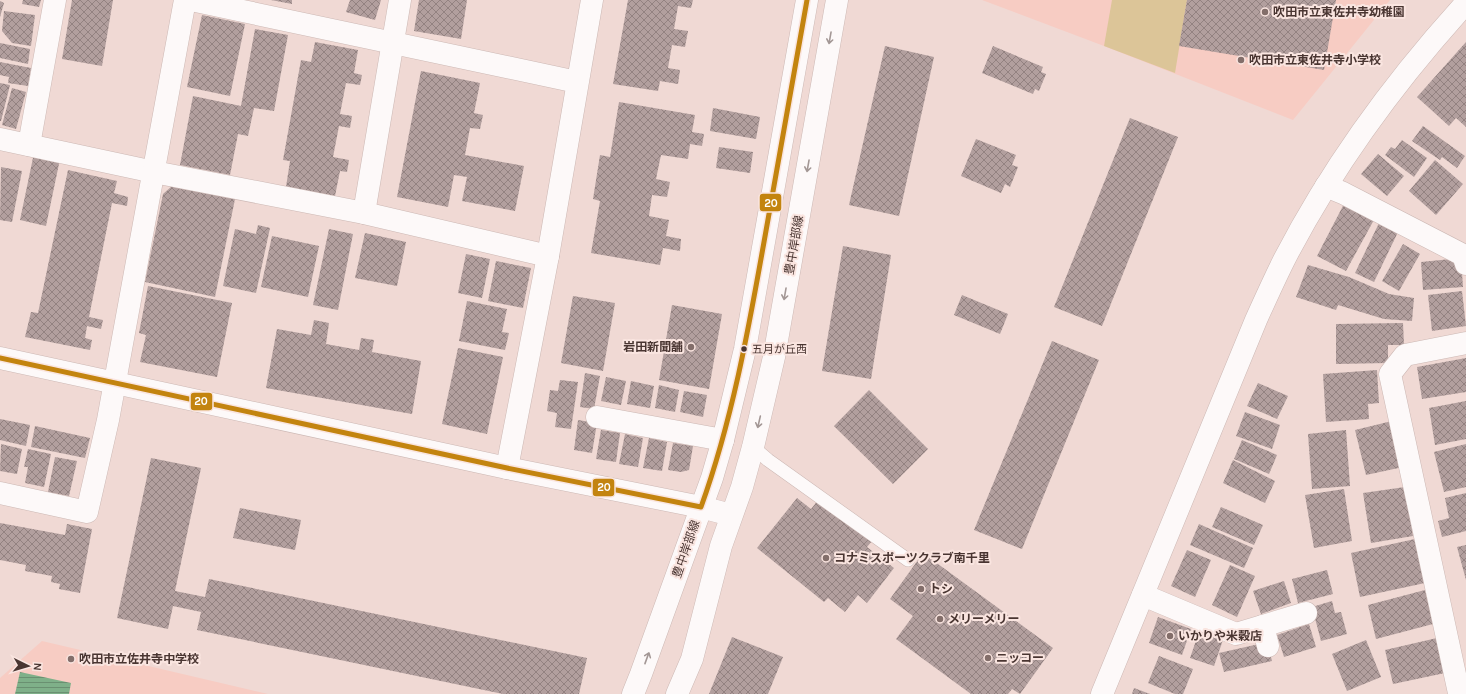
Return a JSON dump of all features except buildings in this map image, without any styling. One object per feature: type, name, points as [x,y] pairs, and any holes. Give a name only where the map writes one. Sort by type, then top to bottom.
[{"type":"street","points":[[29,146],[55,0]]},
{"type":"street","points":[[0,493],[87,512],[108,420],[185,0]]},
{"type":"street","points":[[191,0],[577,82]]},
{"type":"street","points":[[364,213],[400,0]]},
{"type":"street","points":[[508,468],[548,256],[592,0]]},
{"type":"street","name":"豊中岸部線","points":[[633,694],[712,478],[723,440],[745,348],[807,0]]},
{"type":"street","name":"豊中岸部線","points":[[677,694],[692,659],[721,546],[742,487],[774,357],[837,0]]},
{"type":"street","points":[[1102,694],[1256,320],[1284,260],[1342,161],[1390,95],[1466,3]]},
{"type":"street","points":[[0,139],[154,172],[364,213],[548,256]]},
{"type":"street","points":[[1326,186],[1343,193],[1464,255],[1466,264]]},
{"type":"street","points":[[1460,693],[1390,374],[1405,355],[1466,343]]},
{"type":"street","points":[[0,358],[508,468],[701,507],[731,515]]},
{"type":"street","points":[[597,416],[723,440]]},
{"type":"street","points":[[1142,594],[1236,634],[1265,636],[1306,613]]},
{"type":"lane","points":[[753,447],[768,460],[908,560]]},
{"type":"shaded area","name":"吹田市立東佐井寺小学校","points":[[982,0],[1390,0],[1293,120]]},
{"type":"shaded area","points":[[1112,0],[1187,0],[1175,73],[1104,46]]},
{"type":"shaded area","name":"吹田市立佐井寺中学校","points":[[42,641],[268,694],[0,694],[0,678]]},
{"type":"shaded area","points":[[20,672],[71,683],[69,694],[15,694]]},
{"type":"transit line","name":"20","points":[[0,358],[507,468],[701,507],[722,442],[745,343],[807,0]]},
{"type":"place","name":"吹田市立東佐井寺幼稚園","points":[[1265,12]]},
{"type":"place","name":"吹田市立東佐井寺小学校","points":[[1241,60]]},
{"type":"place","name":"岩田新聞舗","points":[[691,347]]},
{"type":"place","name":"五月が丘西","points":[[744,349]]},
{"type":"place","name":"コナミスポーツクラブ南千里","points":[[826,558]]},
{"type":"place","name":"トシ","points":[[921,589]]},
{"type":"place","name":"メリーメリー","points":[[940,619]]},
{"type":"place","name":"いかりや米穀店","points":[[1170,636]]},
{"type":"place","name":"ニッコー","points":[[988,658]]},
{"type":"place","name":"吹田市立佐井寺中学校","points":[[71,659]]}]
